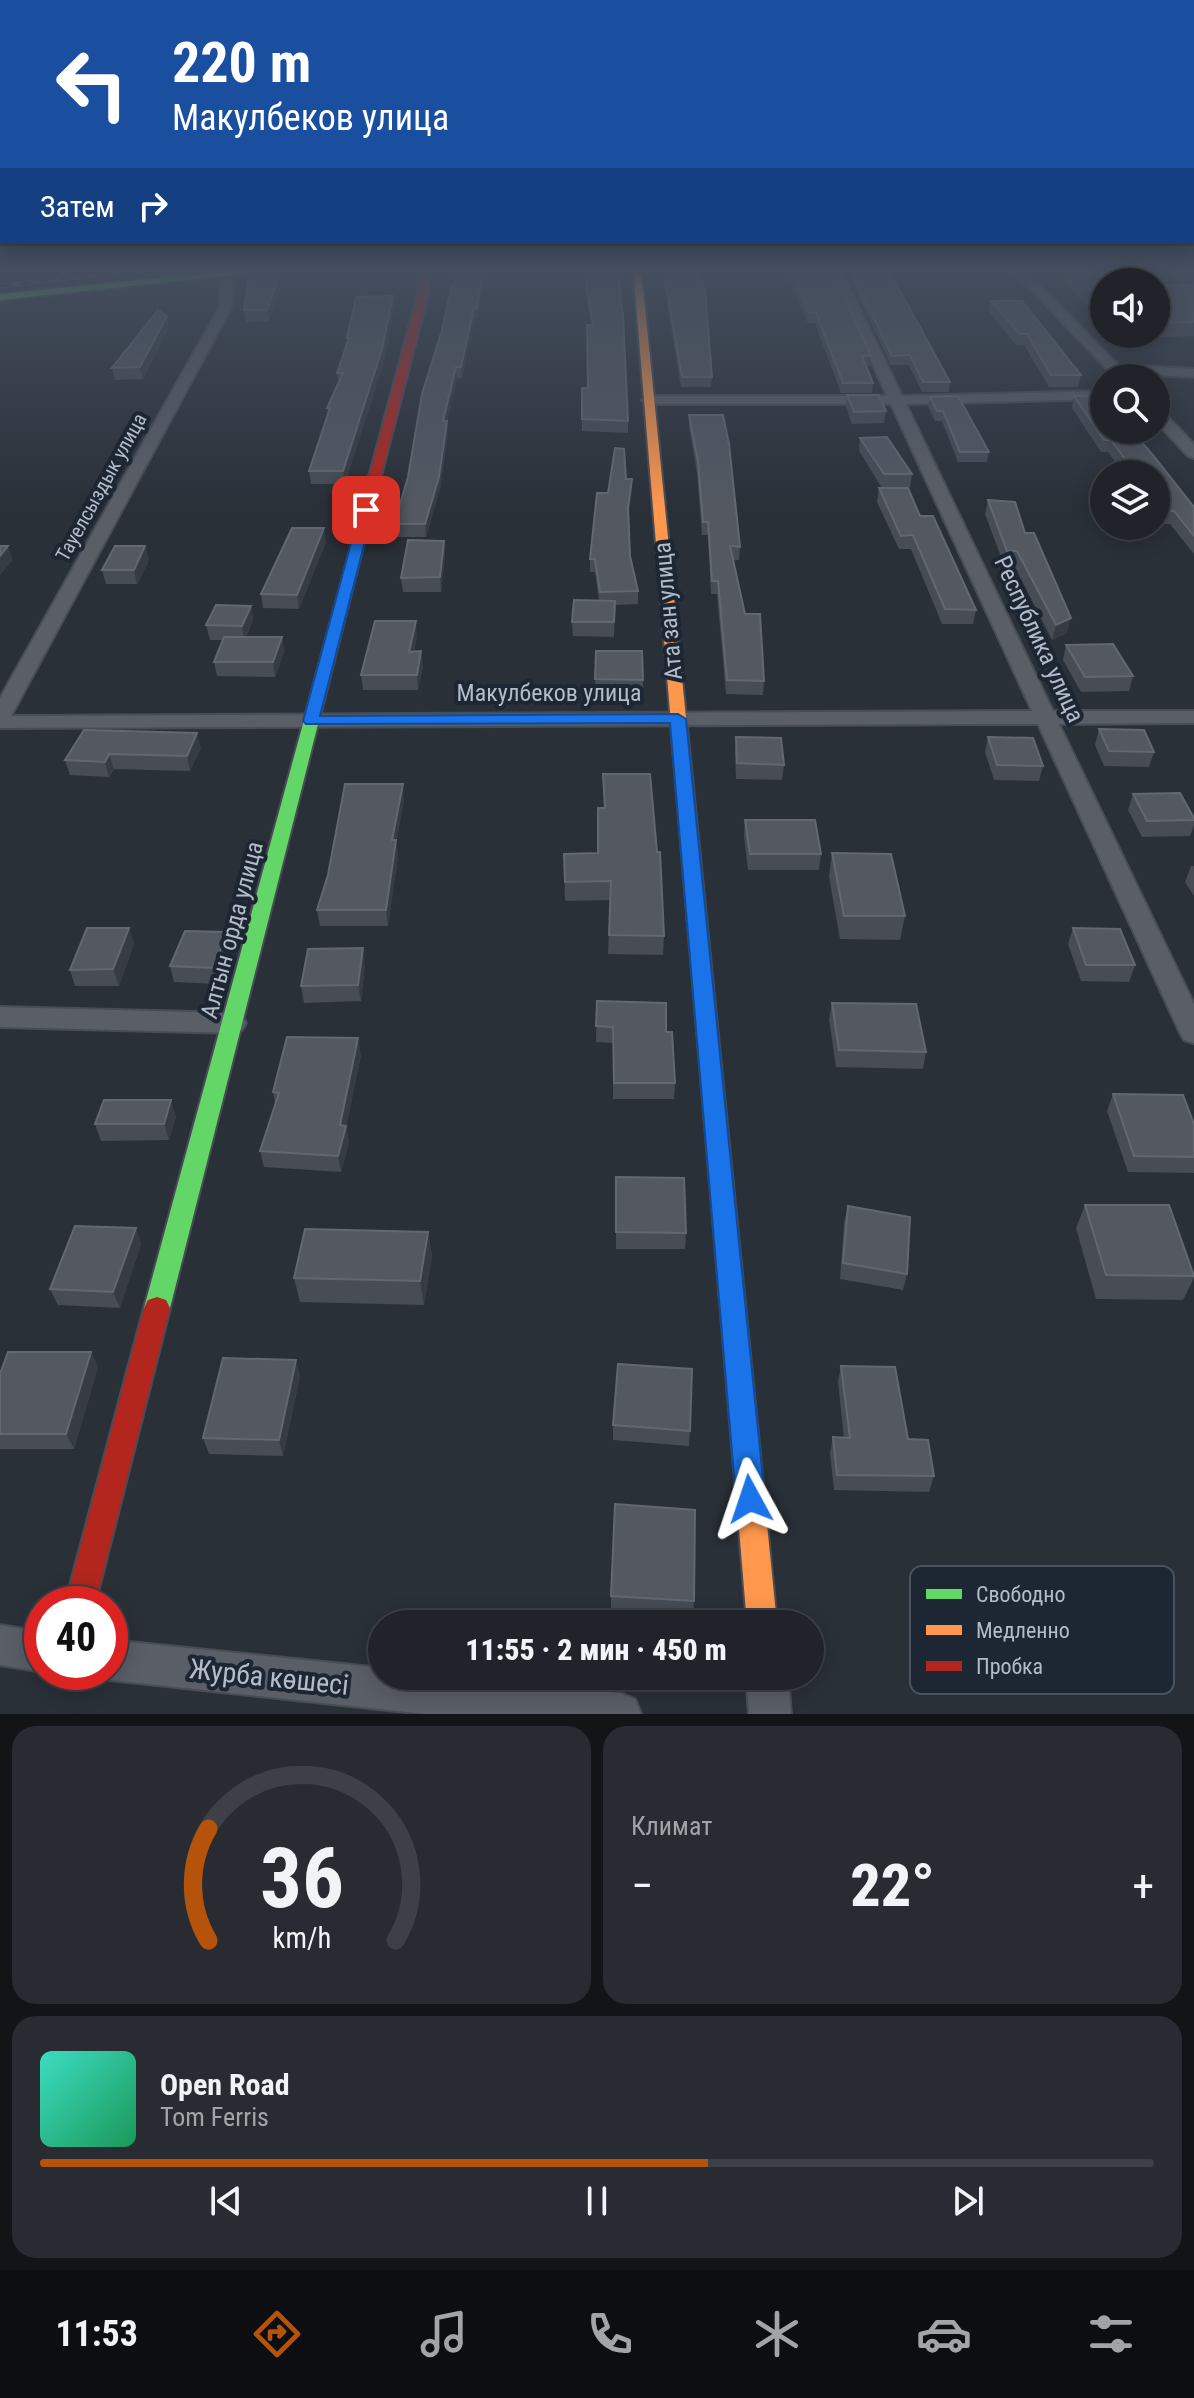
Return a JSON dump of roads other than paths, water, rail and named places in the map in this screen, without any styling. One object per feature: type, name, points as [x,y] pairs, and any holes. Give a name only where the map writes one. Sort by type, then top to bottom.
[{"type":"street","name":"Тауелсыздык улица","points":[[0,720],[204,347]]},
{"type":"street","name":"Алтын орда улица","points":[[85,1586],[409,347]]},
{"type":"street","name":"Ата зан улица","points":[[644,347],[761,1610]]},
{"type":"street","name":"Республика улица","points":[[873,347],[1194,1033]]},
{"type":"street","points":[[1091,347],[1107,364]]},
{"type":"street","points":[[1170,374],[1194,373]]},
{"type":"street","points":[[649,400],[899,400],[1090,395]]},
{"type":"street","points":[[1170,428],[1194,453]]},
{"type":"street","name":"Макулбеков улица","points":[[0,720],[1194,717]]},
{"type":"street","points":[[0,1017],[232,1023]]},
{"type":"street","points":[[0,1645],[24,1649]]},
{"type":"street","name":"Журба көшесі","points":[[128,1662],[620,1714]]},
{"type":"street","points":[[768,1690],[770,1714]]}]
